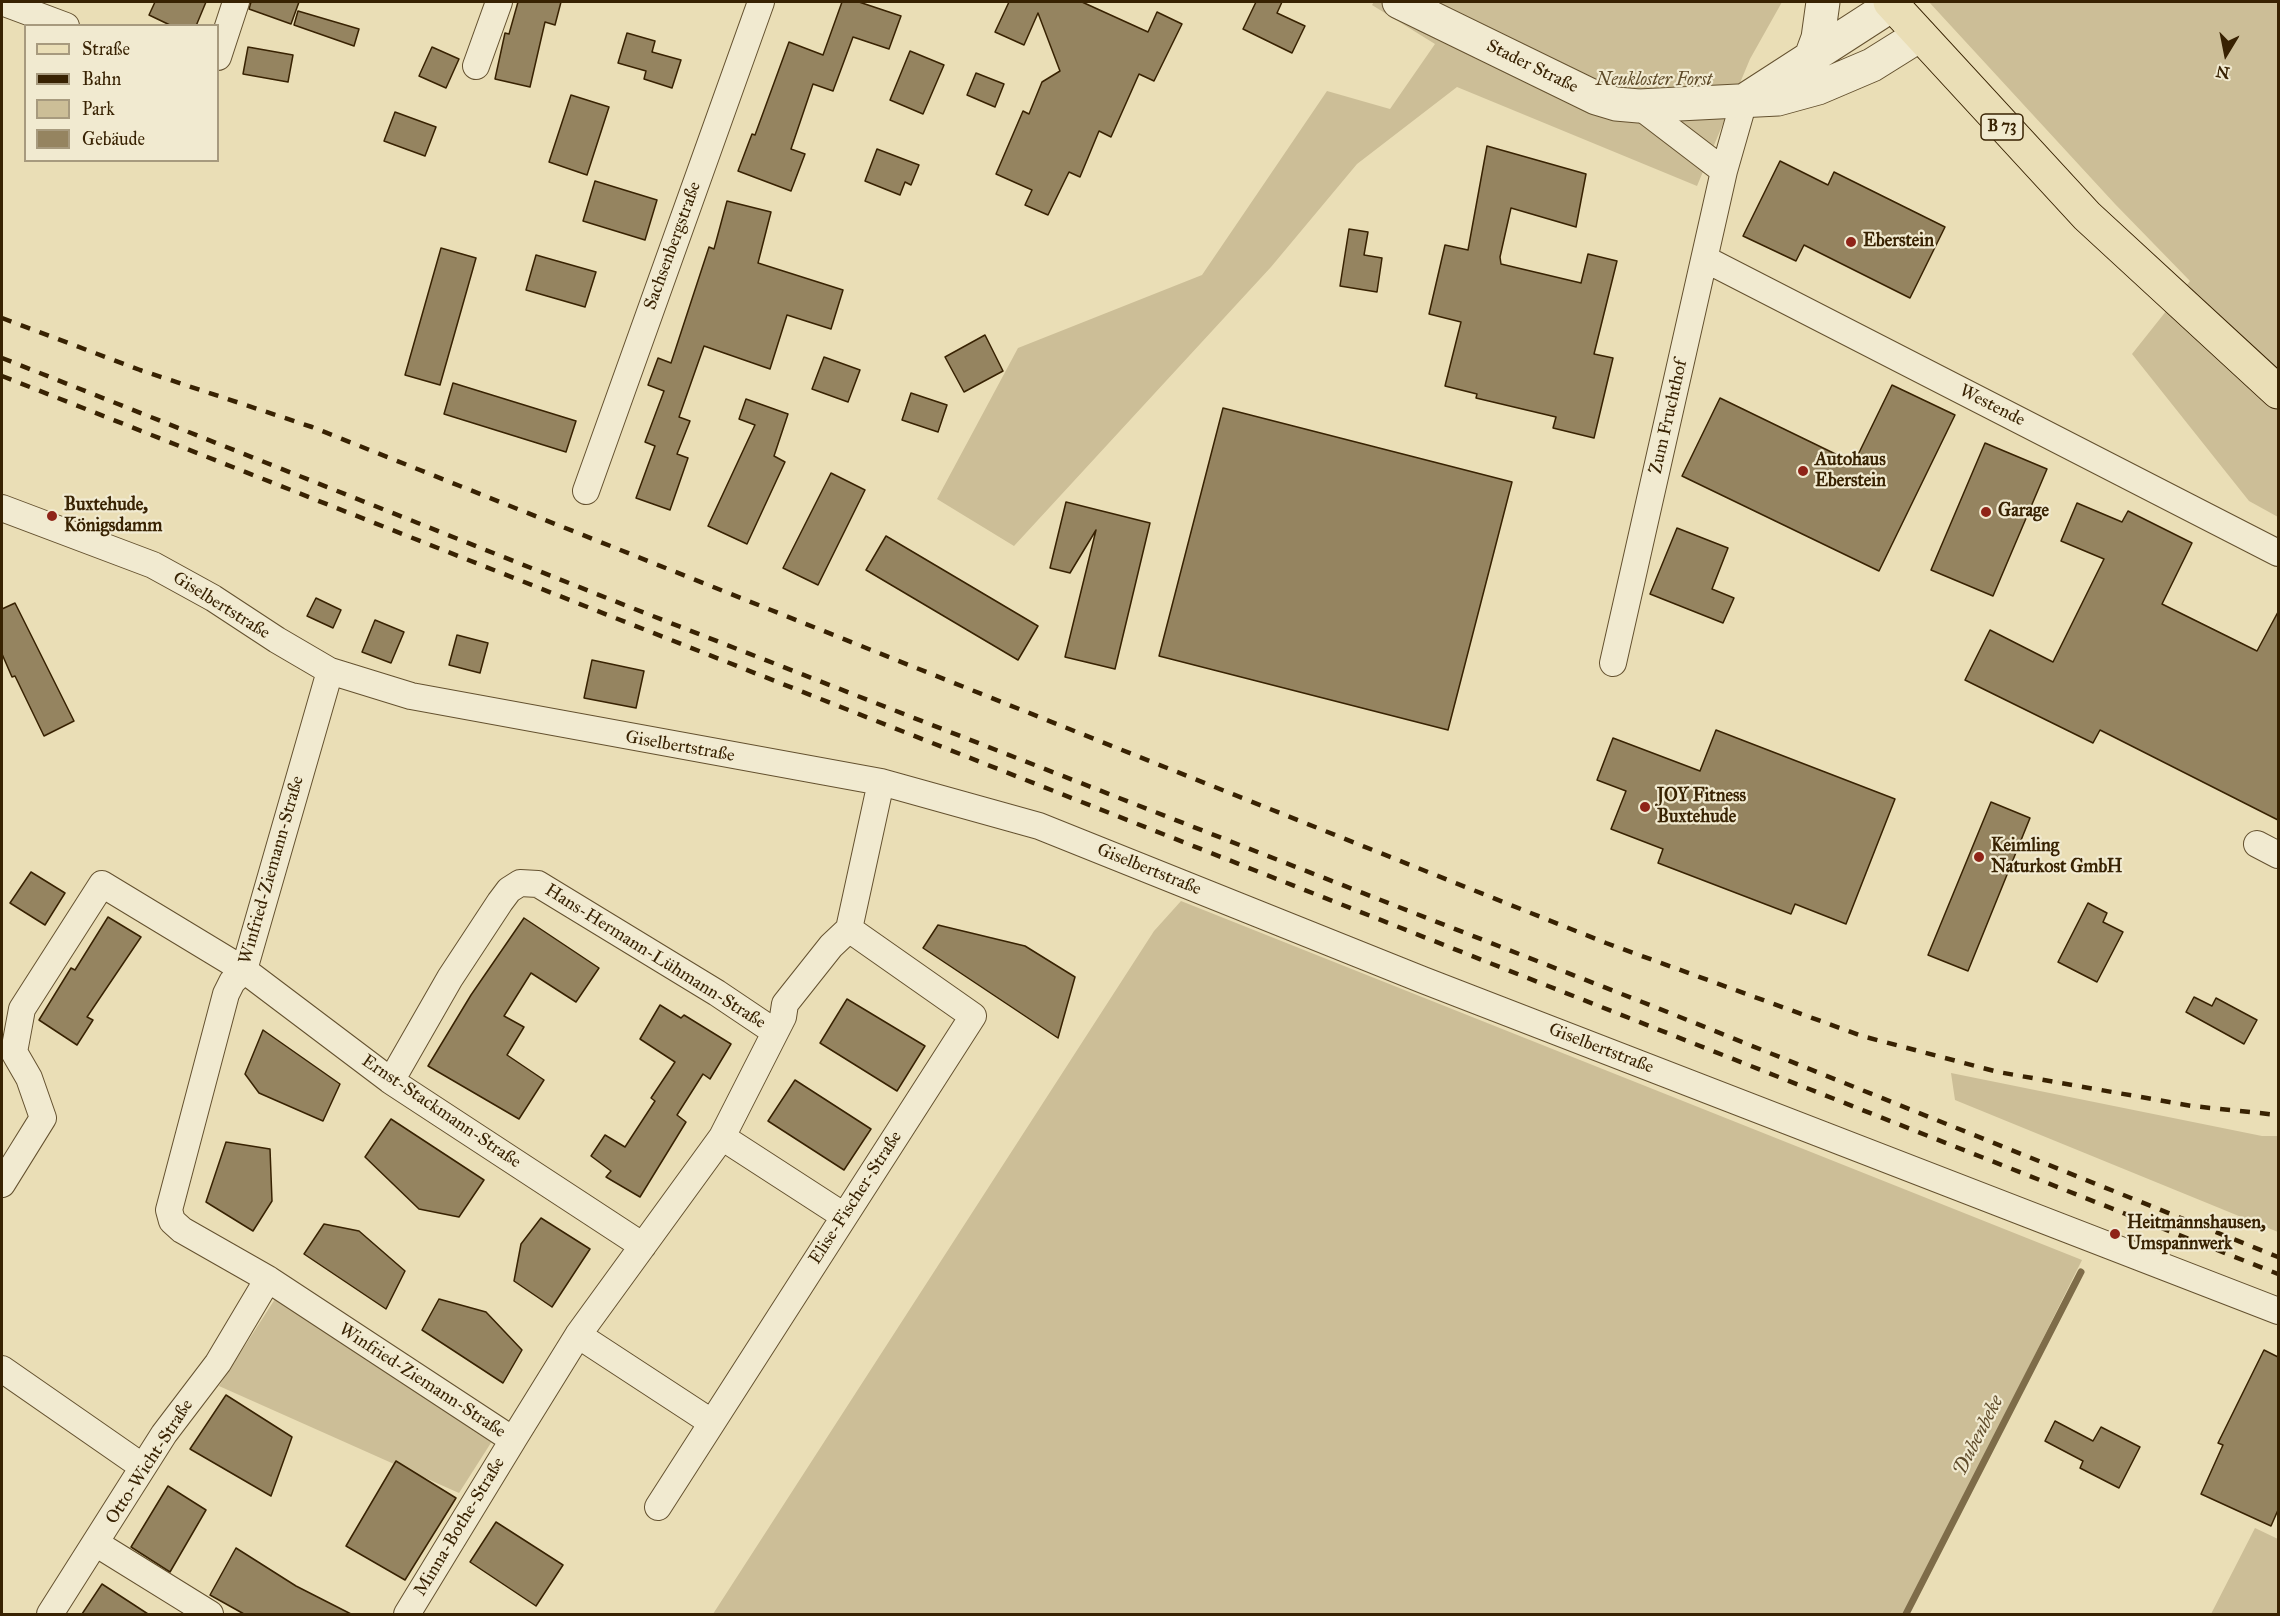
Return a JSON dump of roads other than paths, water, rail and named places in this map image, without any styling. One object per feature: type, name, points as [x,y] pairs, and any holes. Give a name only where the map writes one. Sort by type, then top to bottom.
[{"type":"main road","name":"B 73","points":[[1891,3],[2036,164],[2102,231],[2278,392]]},
{"type":"street","points":[[219,54],[236,2]]},
{"type":"street","points":[[476,66],[499,2]]},
{"type":"street","name":"Sachsenbergstraße","points":[[585,490],[761,2]]},
{"type":"street","name":"Stader Straße","points":[[1400,2],[1596,98],[1616,104],[1639,106],[1778,99],[1818,88],[1872,66],[1920,35]]},
{"type":"street","points":[[1811,57],[1818,38],[1823,2]]},
{"type":"street","name":"Stader Straße","points":[[1744,100],[1891,3]]},
{"type":"street","points":[[12,4],[61,24]]},
{"type":"street","name":"Zum Fruchthof","points":[[1613,663],[1724,171],[1744,100]]},
{"type":"street","points":[[1639,106],[1724,171]]},
{"type":"street","name":"Westende","points":[[1705,259],[2278,553]]},
{"type":"street","name":"Giselbertstraße","points":[[2,508],[153,565],[213,598],[330,671],[411,696],[881,782],[1039,826],[1434,984],[2278,1311]]},
{"type":"street","name":"Winfried-Ziemann-Straße","points":[[330,671],[244,970],[232,982],[226,994],[169,1210],[172,1221],[182,1230],[268,1279],[513,1440],[579,1335],[722,1137],[775,1032],[785,1004],[831,946],[849,929]]},
{"type":"street","points":[[849,929],[881,782]]},
{"type":"street","name":"Hans-Hermann-Lühmann-Straße","points":[[391,1081],[450,978],[500,902],[509,890],[520,883],[538,884],[547,889],[717,993],[775,1032]]},
{"type":"street","name":"Ernst-Stackmann-Straße","points":[[2,1184],[43,1118],[29,1078],[14,1052],[22,1009],[102,884],[244,970],[391,1081],[643,1246]]},
{"type":"street","name":"Elise-Fischer-Straße","points":[[658,1508],[973,1016],[849,929]]},
{"type":"street","points":[[722,1137],[844,1216]]},
{"type":"street","name":"Otto-Wicht-Straße","points":[[50,1614],[97,1544],[172,1423],[218,1363],[268,1279]]},
{"type":"street","points":[[579,1335],[711,1422]]},
{"type":"street","points":[[2,1369],[143,1467]]},
{"type":"street","name":"Minna-Bothe-Straße","points":[[407,1614],[513,1440]]},
{"type":"street","points":[[97,1544],[210,1614]]},
{"type":"waterway","name":"Dubenbeke","points":[[1906,1614],[2081,1272]]},
{"type":"railway","points":[[2,318],[140,370],[312,427],[1606,943],[1862,1036],[1998,1072],[2192,1106],[2278,1115]]},
{"type":"railway","points":[[2,358],[627,606],[1655,1007],[2278,1257]]},
{"type":"railway","points":[[2,376],[2278,1274]]},
{"type":"place","name":"Eberstein","points":[[1851,242]]},
{"type":"place","name":"Autohaus Eberstein","points":[[1803,471]]},
{"type":"place","name":"Garage","points":[[1986,512]]},
{"type":"place","name":"Buxtehude, Königsdamm","points":[[52,516]]},
{"type":"place","name":"JOY Fitness Buxtehude","points":[[1645,807]]},
{"type":"place","name":"Keimling Naturkost GmbH","points":[[1979,857]]},
{"type":"place","name":"Heitmannshausen, Umspannwerk","points":[[2115,1234]]},
{"type":"park label","name":"Neukloster Forst","points":[[1654,81]]}]
